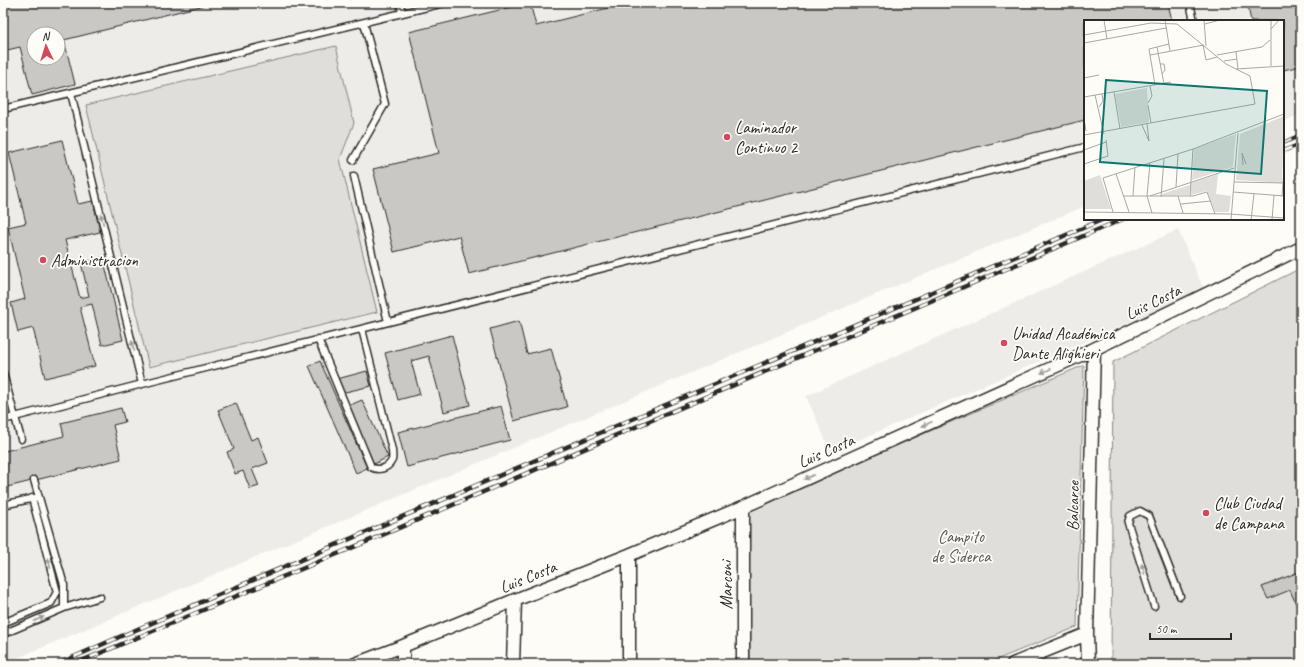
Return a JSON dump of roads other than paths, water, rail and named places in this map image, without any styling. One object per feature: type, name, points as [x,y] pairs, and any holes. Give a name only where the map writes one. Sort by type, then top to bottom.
[{"type":"street","name":"Luis Costa","points":[[355,664],[629,555],[743,507],[1094,349],[1301,248]]},
{"type":"street","name":"Balcarce","points":[[1088,664],[1087,634],[1094,349]]},
{"type":"street","name":"Marconi","points":[[743,507],[743,664]]},
{"type":"street","points":[[629,555],[630,664]]},
{"type":"street","points":[[513,664],[514,600]]},
{"type":"street","points":[[1013,664],[1087,634]]},
{"type":"street","points":[[403,646],[403,664]]},
{"type":"lane","points":[[400,3],[402,13]]},
{"type":"lane","points":[[3,109],[444,3]]},
{"type":"lane","points":[[1190,3],[1194,20]]},
{"type":"lane","points":[[353,160],[385,104],[364,23]]},
{"type":"lane","points":[[71,93],[142,384]]},
{"type":"lane","points":[[3,420],[362,328],[1084,147]]},
{"type":"lane","points":[[354,176],[388,322]]},
{"type":"lane","points":[[318,340],[371,467],[376,470],[382,469],[389,465],[392,459],[392,450],[362,328]]},
{"type":"lane","points":[[3,373],[21,439]]},
{"type":"lane","points":[[34,480],[40,496],[64,584],[64,608]]},
{"type":"lane","points":[[3,505],[40,496]]},
{"type":"lane","points":[[3,623],[51,603],[57,592],[32,498]]},
{"type":"lane","points":[[1154,606],[1128,523],[1130,516],[1140,511],[1149,516],[1180,596]]},
{"type":"lane","points":[[3,634],[64,608],[100,597]]},
{"type":"railway","points":[[1284,143],[1301,135]]},
{"type":"railway","points":[[1284,151],[1301,144]]},
{"type":"railway","points":[[58,664],[1102,220]]},
{"type":"railway","points":[[74,664],[366,542],[1121,220]]},
{"type":"place","name":"Laminador Continuo 2","points":[[727,137]]},
{"type":"place","name":"Administracion","points":[[43,260]]},
{"type":"place","name":"Unidad Académica Dante Alighieri","points":[[1004,343]]},
{"type":"place","name":"Club Ciudad de Campana","points":[[1206,513]]},
{"type":"park label","name":"Campito de Siderca","points":[[961,546]]}]
